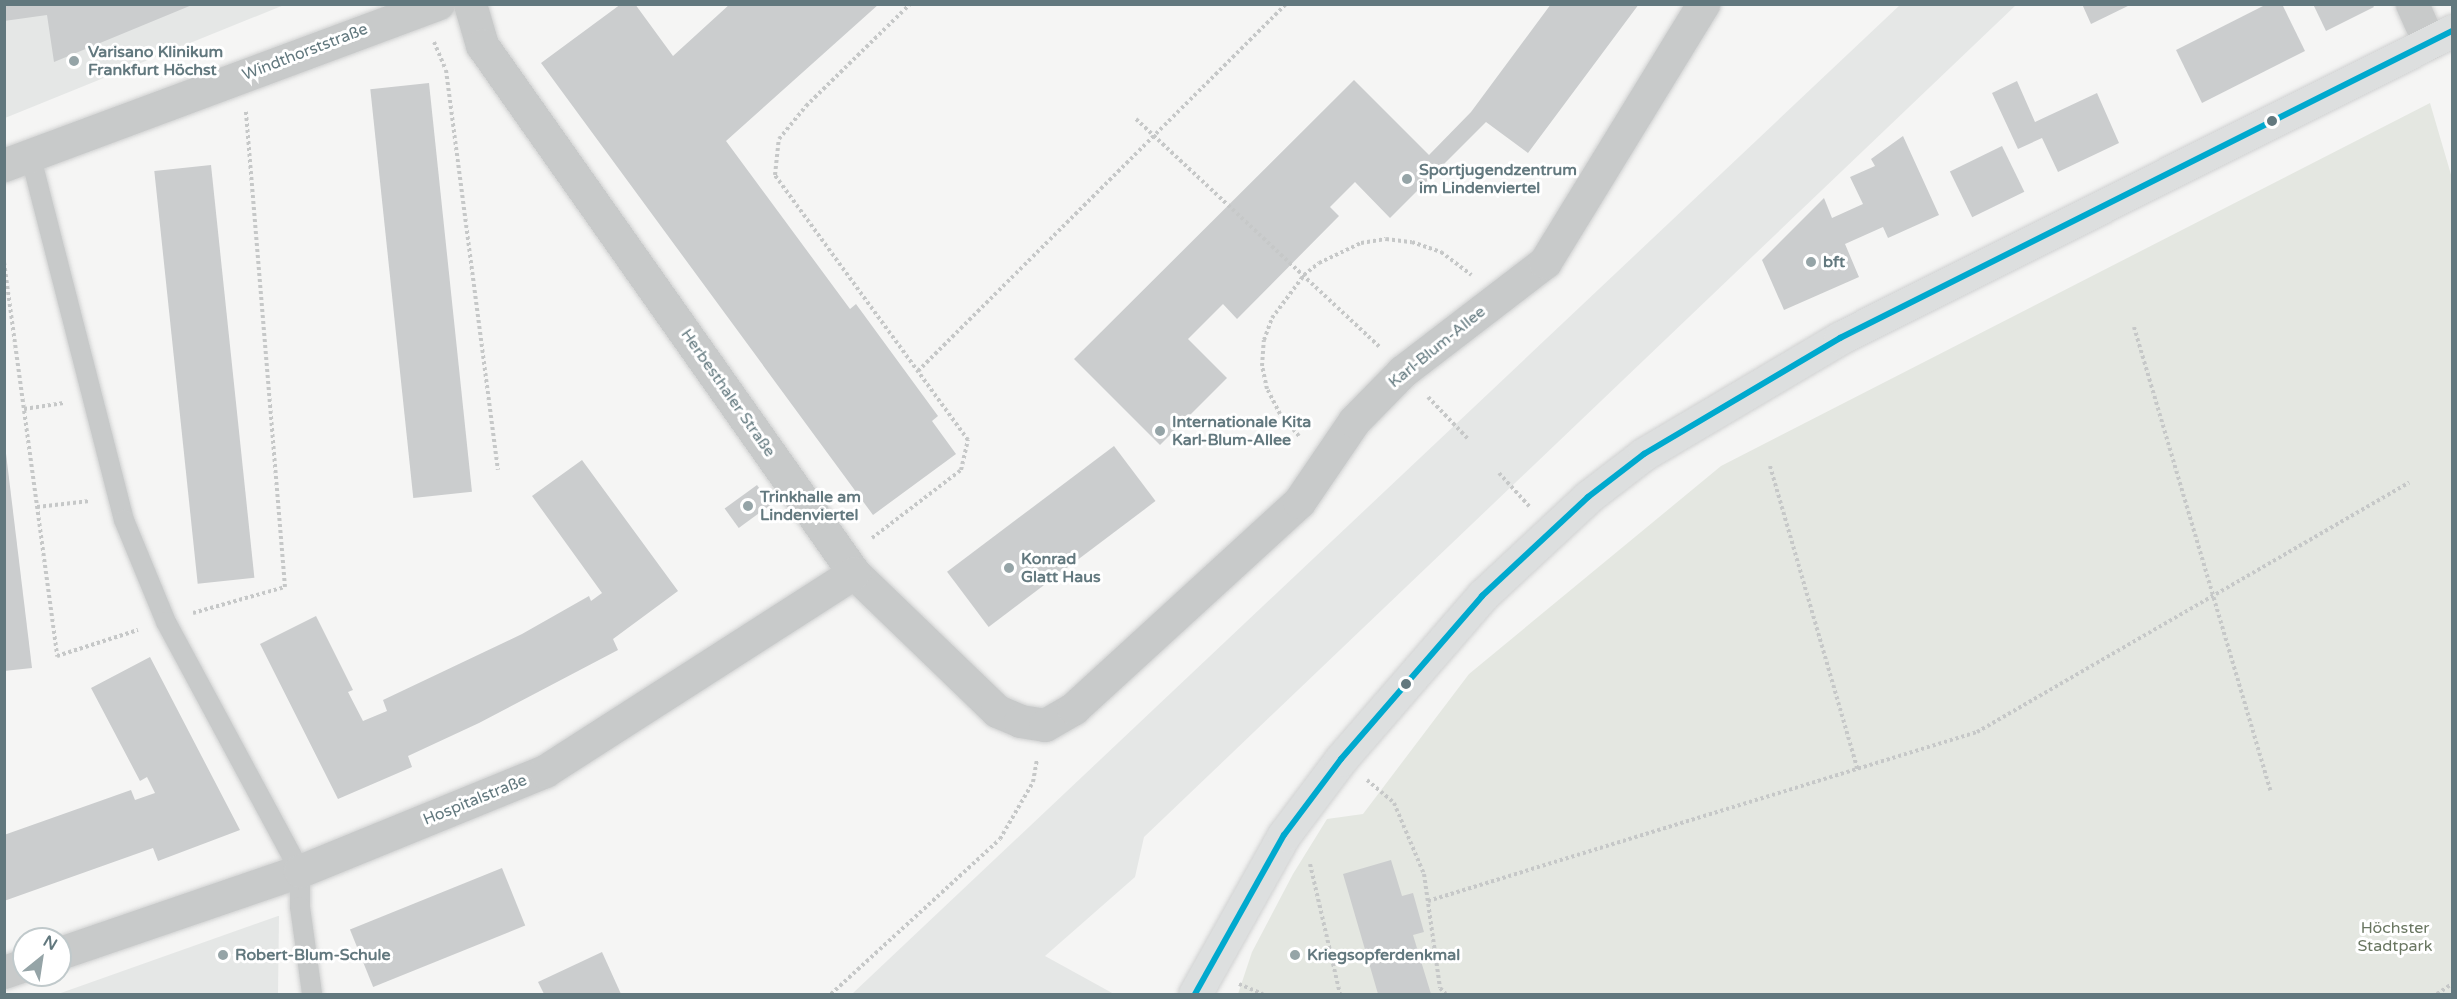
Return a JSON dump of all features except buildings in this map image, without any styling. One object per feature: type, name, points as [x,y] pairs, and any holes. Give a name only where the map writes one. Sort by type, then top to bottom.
[{"type":"main road","points":[[1195,994],[1284,835],[1341,759],[1482,596],[1550,529],[1644,454],[1840,338],[2441,36]]},
{"type":"street","name":"Herbesthaler Straße","points":[[470,4],[482,45],[850,566],[997,711],[1020,721],[1045,725]]},
{"type":"street","name":"Karl-Blum-Allee","points":[[1045,725],[1074,708],[1274,527],[1299,502],[1354,421],[1403,371],[1545,262],[1703,4]]},
{"type":"street","points":[[2412,4],[2441,36]]},
{"type":"street","name":"Windthorststraße","points":[[17,160],[429,7]]},
{"type":"street","name":"Hospitalstraße","points":[[72,949],[300,871],[545,771],[850,566]]},
{"type":"lane","points":[[17,160],[92,399],[118,497],[166,621],[300,871],[300,907],[312,994]]},
{"type":"path","points":[[850,566],[961,470],[968,440],[775,175],[779,139],[806,106],[910,4]]},
{"type":"path","points":[[918,371],[1286,4]]},
{"type":"path","points":[[429,7],[446,70],[498,470]]},
{"type":"path","points":[[4,262],[57,656],[166,621],[285,587],[243,76]]},
{"type":"path","points":[[1137,119],[1304,275],[1403,371],[1469,440]]},
{"type":"path","points":[[1328,460],[1280,414],[1267,389],[1262,366],[1264,340],[1272,318],[1304,275],[1318,263],[1361,243],[1386,239],[1412,242],[1441,252],[1461,265],[1492,301]]},
{"type":"path","points":[[2134,327],[2270,790]]},
{"type":"path","points":[[24,409],[92,399]]},
{"type":"path","points":[[1770,466],[1858,770]]},
{"type":"path","points":[[1499,473],[1550,529]]},
{"type":"path","points":[[1428,901],[1977,732],[2409,483]]},
{"type":"path","points":[[37,507],[118,497]]},
{"type":"path","points":[[831,994],[1000,838],[1033,782],[1045,725]]},
{"type":"path","points":[[1341,759],[1394,803],[1424,874],[1440,988],[1446,994]]},
{"type":"path","points":[[1284,835],[1308,857],[1340,994]]},
{"type":"path","points":[[2437,994],[2452,984]]},
{"type":"shaded area","points":[[1901,4],[2016,5],[1144,837],[1135,877],[1045,956],[1114,994],[852,994]]},
{"type":"shaded area","name":"Varisano Klinikum Frankfurt Höchst","points":[[5,5],[284,5],[5,118]]},
{"type":"shaded area","name":"Robert-Blum-Schule","points":[[278,916],[278,994],[58,994]]},
{"type":"green space","name":"Höchster Stadtpark","points":[[2430,103],[2452,178],[2452,994],[1238,994],[1252,952],[1293,874],[1327,819],[1363,814],[1469,674],[1721,466]]},
{"type":"transit line","points":[[1195,994],[1284,835],[1341,759],[1482,596],[1588,497],[1644,454],[1840,338],[2452,31]]},
{"type":"place","name":"Varisano Klinikum Frankfurt Höchst","points":[[74,61]]},
{"type":"place","name":"Sportjugendzentrum im Lindenviertel","points":[[1407,179]]},
{"type":"place","name":"bft","points":[[1811,262]]},
{"type":"place","name":"Internationale Kita Karl-Blum-Allee","points":[[1160,431]]},
{"type":"place","name":"Trinkhalle am Lindenviertel","points":[[748,506]]},
{"type":"place","name":"Konrad Glatt Haus","points":[[1009,568]]},
{"type":"place","name":"Robert-Blum-Schule","points":[[223,955]]},
{"type":"place","name":"Kriegsopferdenkmal","points":[[1295,955]]}]
